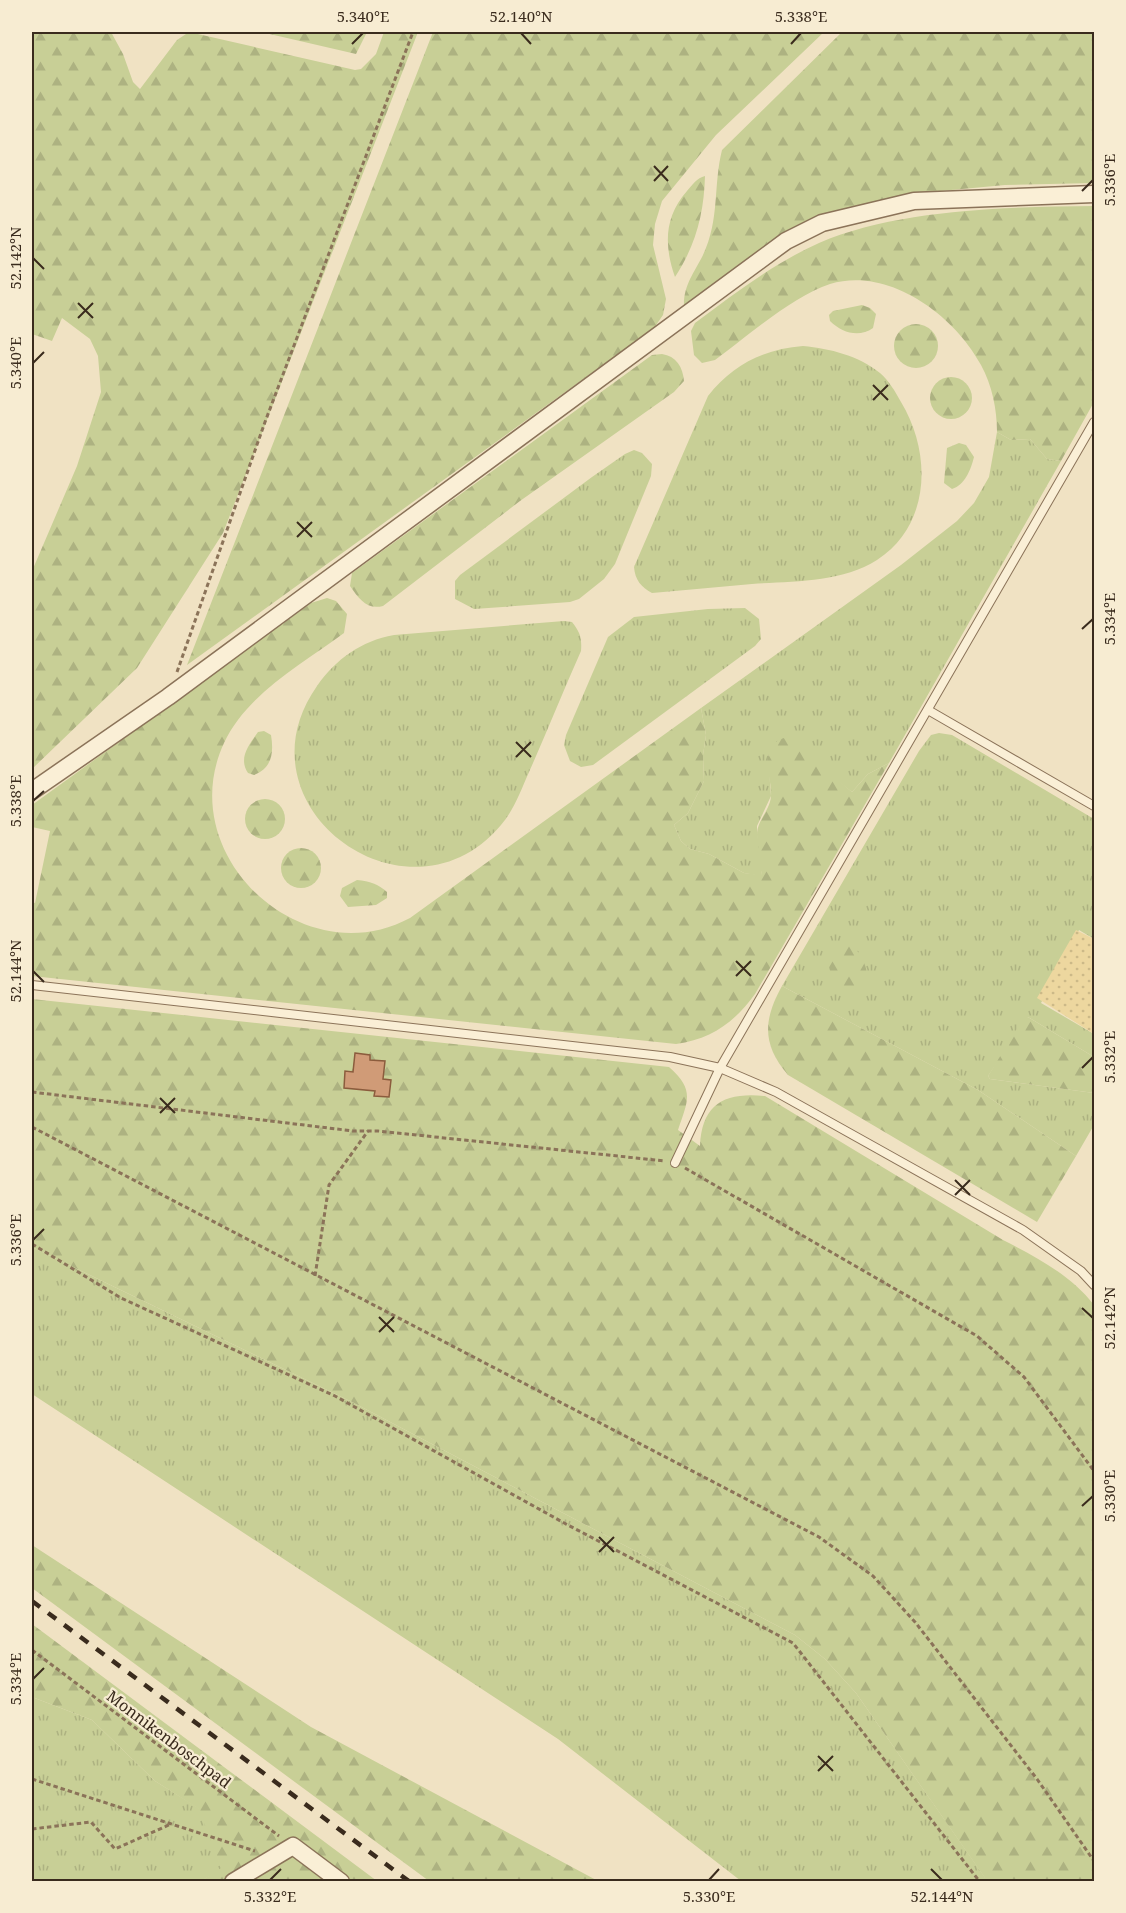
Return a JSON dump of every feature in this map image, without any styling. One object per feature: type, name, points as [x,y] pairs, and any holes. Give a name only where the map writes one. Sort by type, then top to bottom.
[{"type":"street","points":[[32,791],[168,697],[786,241],[822,223],[914,201],[1095,194]]},
{"type":"street","points":[[233,1881],[293,1846],[341,1881]]},
{"type":"lane","points":[[675,1162],[720,1068],[1095,422]]},
{"type":"lane","points":[[1084,439],[1095,445]]},
{"type":"lane","points":[[928,710],[1095,806]]},
{"type":"lane","points":[[32,986],[670,1057],[720,1068],[776,1092],[1023,1230],[1082,1271],[1095,1285]]},
{"type":"path","points":[[168,697],[265,422],[413,32]]},
{"type":"path","points":[[32,1092],[368,1131],[675,1162],[977,1336],[1024,1377],[1095,1471]]},
{"type":"path","points":[[32,1127],[819,1537],[873,1576],[915,1622],[1036,1779],[1095,1861]]},
{"type":"path","points":[[315,1276],[329,1185],[368,1131]]},
{"type":"path","points":[[32,1244],[121,1298],[335,1396],[566,1524],[793,1643],[980,1881]]},
{"type":"path","name":"Monnikenboschpad","points":[[32,1650],[293,1846]]},
{"type":"path","points":[[32,1779],[274,1857]]},
{"type":"path","points":[[32,1828],[91,1822],[115,1849],[171,1824]]},
{"type":"green space","points":[[32,32],[111,32],[123,54],[133,82],[140,89],[177,40],[189,32],[355,70],[361,69],[376,54],[384,32],[418,32],[223,533],[137,668],[32,769],[32,571],[77,466],[101,392],[98,356],[90,339],[62,318],[52,341],[32,334]]},
{"type":"green space","points":[[261,32],[367,32],[356,54]]},
{"type":"green space","points":[[433,32],[824,32],[716,135],[662,201],[655,224],[653,245],[666,299],[663,315],[654,328],[187,665]]},
{"type":"green space","points":[[842,32],[1094,32],[1094,183],[1005,185],[919,193],[821,221],[684,307],[687,286],[703,255],[712,228],[722,150]]},
{"type":"green space","points":[[705,176],[698,228],[675,277],[668,243],[670,221],[679,201],[697,180]]},
{"type":"green space","points":[[1094,206],[1094,402],[1061,461],[1047,459],[1030,439],[1011,440],[997,432],[995,406],[985,373],[955,329],[918,299],[875,282],[852,280],[830,284],[786,307],[715,360],[702,363],[694,355],[691,331],[695,323],[770,269],[819,243],[883,223],[954,212],[1026,207]]},
{"type":"green space","points":[[862,305],[870,308],[876,314],[873,328],[868,331],[851,333],[840,329],[830,321],[829,315],[833,311]]},
{"type":"green space","points":[[916,324],[931,331],[938,346],[931,361],[916,368],[901,361],[894,346],[901,331]]},
{"type":"green space","points":[[803,346],[853,357],[880,373],[896,394],[911,422],[918,443],[921,465],[921,487],[908,528],[895,545],[877,560],[863,568],[832,577],[652,593],[648,591],[637,579],[634,567],[708,396],[727,376],[750,360],[775,351]]},
{"type":"green space","points":[[662,354],[675,360],[682,371],[684,381],[674,392],[520,501],[383,606],[368,605],[350,586],[352,573],[652,355]]},
{"type":"green space","points":[[951,377],[966,383],[972,398],[966,413],[951,419],[936,413],[930,398],[936,383]]},
{"type":"green space","points":[[997,432],[1011,440],[1030,439],[1047,459],[1061,461],[889,763],[868,774],[852,792],[825,771],[768,755],[771,796],[757,826],[763,865],[761,876],[744,873],[709,854],[690,849],[681,841],[674,825],[688,813],[704,781],[703,755],[706,735],[701,708],[901,565],[957,521],[974,503],[989,477]]},
{"type":"green space","points":[[959,443],[966,445],[974,457],[964,480],[952,489],[944,483],[947,448]]},
{"type":"green space","points":[[634,450],[642,453],[652,464],[651,476],[615,564],[604,579],[579,599],[570,602],[474,609],[455,599],[455,581],[460,575],[592,477]]},
{"type":"green space","points":[[327,598],[336,601],[347,614],[344,633],[277,681],[234,725],[224,743],[213,785],[216,826],[232,863],[257,894],[290,918],[328,931],[369,932],[410,918],[701,708],[706,735],[703,755],[704,781],[688,813],[674,825],[681,841],[690,849],[709,854],[744,873],[761,875],[758,830],[771,796],[767,761],[778,740],[784,738],[796,744],[852,792],[868,774],[889,763],[755,994],[739,1013],[721,1028],[689,1042],[676,1044],[32,976],[32,902],[35,903],[50,831],[32,827],[32,805],[311,603]]},
{"type":"green space","points":[[745,608],[759,619],[761,639],[755,646],[593,765],[581,767],[570,761],[564,745],[566,735],[608,637],[634,617],[708,609]]},
{"type":"green space","points":[[572,622],[577,629],[581,639],[581,651],[542,742],[517,800],[506,819],[463,856],[421,867],[380,861],[343,842],[314,812],[297,774],[297,731],[317,686],[332,667],[350,653],[371,642],[394,635]]},
{"type":"green space","points":[[264,731],[271,735],[272,754],[265,768],[254,775],[248,773],[244,757],[258,732]]},
{"type":"green space","points":[[939,733],[952,735],[1094,819],[1094,939],[1079,930],[1041,1003],[1094,1034],[1094,1057],[1028,1017],[988,1076],[990,1079],[1094,1093],[1094,1125],[1076,1156],[978,1090],[782,986],[919,751],[931,735]]},
{"type":"green space","points":[[265,799],[273,800],[279,805],[284,811],[284,827],[279,833],[273,838],[265,839],[257,838],[251,833],[246,827],[245,819],[246,811],[251,805],[257,800]]},
{"type":"green space","points":[[301,848],[315,854],[321,868],[315,882],[301,888],[287,882],[281,868],[287,854]]},
{"type":"green space","points":[[357,880],[370,882],[380,887],[387,892],[387,898],[376,905],[348,907],[340,896],[342,888]]},
{"type":"green space","points":[[852,945],[860,954],[867,972],[864,990],[847,988],[840,984],[831,974],[829,967],[829,951]]},
{"type":"green space","points":[[782,986],[978,1090],[1076,1156],[1037,1222],[788,1075],[773,1053],[768,1032],[771,1010]]},
{"type":"green space","points":[[32,999],[669,1067],[683,1082],[687,1096],[678,1130],[700,1146],[705,1120],[718,1104],[738,1096],[765,1096],[1040,1260],[1075,1285],[1094,1305],[1094,1881],[984,1881],[985,1878],[856,1693],[825,1659],[795,1635],[354,1403],[32,1247]]},
{"type":"green space","points":[[1028,1017],[1094,1057],[1094,1093],[990,1079],[988,1076],[1023,1019]]},
{"type":"green space","points":[[32,1247],[354,1403],[795,1635],[825,1659],[856,1693],[986,1879],[984,1881],[741,1881],[558,1739],[32,1394]]},
{"type":"green space","points":[[32,1545],[311,1727],[598,1881],[429,1881],[32,1588]]},
{"type":"green space","points":[[32,1624],[377,1881],[201,1881],[221,1868],[199,1809],[155,1781],[92,1720],[32,1697]]},
{"type":"green space","points":[[32,1697],[92,1720],[155,1781],[200,1809],[222,1869],[201,1881],[32,1881]]},
{"type":"sand","points":[[1076,930],[1094,939],[1094,1034],[1037,998]]},
{"type":"building","points":[[355,1053],[370,1055],[370,1060],[385,1061],[383,1079],[391,1080],[389,1097],[374,1096],[375,1091],[344,1088],[345,1071],[353,1072]]},
{"type":"railway","points":[[32,1601],[410,1882]]}]
